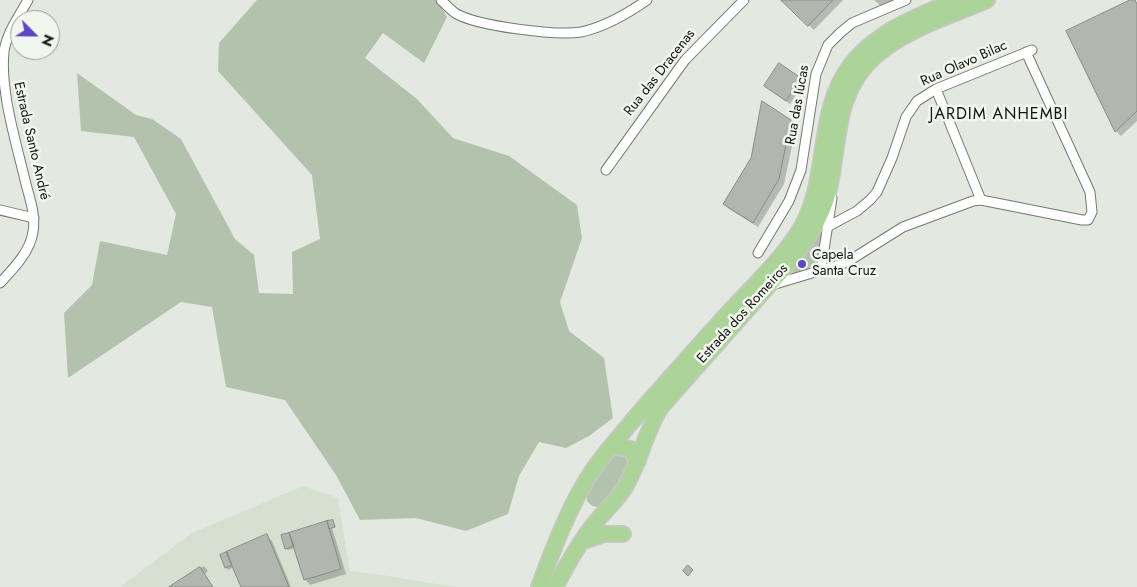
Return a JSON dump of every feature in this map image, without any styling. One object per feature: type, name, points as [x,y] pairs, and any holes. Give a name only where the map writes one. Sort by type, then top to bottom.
[{"type":"main road","name":"Estrada dos Romeiros","points":[[537,587],[592,472],[669,378],[784,252],[801,228],[808,215],[817,188],[832,101],[850,66],[868,46],[879,38],[956,0]]},
{"type":"main road","name":"Estrada dos Romeiros","points":[[556,587],[581,542],[623,490],[638,461],[651,426],[661,407],[792,259],[810,234],[824,206],[831,176],[838,128],[844,105],[853,83],[868,64],[886,48],[910,34],[987,0]]},
{"type":"main road","points":[[612,446],[630,450],[638,461]]},
{"type":"main road","points":[[580,494],[585,511],[598,519]]},
{"type":"main road","points":[[581,542],[604,534],[623,534]]},
{"type":"street","name":"Estrada Santo André","points":[[0,283],[14,269],[33,234],[34,211],[6,102],[2,68],[4,50],[28,0]]},
{"type":"street","points":[[441,0],[456,14],[492,24],[518,30],[566,33],[580,32],[610,22],[647,0]]},
{"type":"street","name":"Rua das Dracenas","points":[[606,170],[685,60],[744,0]]},
{"type":"street","name":"Rua das Iúcas","points":[[758,253],[789,201],[801,170],[816,74],[828,45],[852,23],[906,0]]},
{"type":"street","name":"Rua Olavo Bilac","points":[[829,226],[857,211],[870,200],[880,185],[892,158],[906,116],[924,95],[1029,51],[1090,192],[1092,206],[1090,218],[1086,220],[981,200]]},
{"type":"street","points":[[768,286],[852,259],[903,227],[964,204],[981,200],[936,89]]},
{"type":"street","points":[[821,269],[832,199],[831,176]]},
{"type":"street","points":[[0,210],[34,218]]},
{"type":"shaded area","points":[[257,0],[437,0],[447,17],[424,63],[383,33],[365,58],[417,99],[453,138],[509,156],[577,205],[582,238],[560,302],[569,331],[604,358],[613,418],[589,436],[566,448],[539,442],[519,476],[508,514],[466,531],[416,518],[360,520],[336,475],[285,400],[226,387],[212,307],[181,302],[68,378],[64,313],[92,285],[100,241],[167,255],[176,214],[134,137],[81,131],[77,73],[136,115],[152,119],[181,139],[235,239],[254,255],[259,293],[293,294],[292,252],[320,239],[312,175],[218,71],[219,43]]},
{"type":"shaded area","points":[[829,209],[817,261],[811,268],[793,273],[791,270]]},
{"type":"shaded area","points":[[617,454],[625,455],[627,461],[624,475],[620,483],[603,503],[598,507],[592,506],[587,501],[587,496],[605,465]]},
{"type":"shaded area","points":[[303,486],[338,498],[350,571],[455,587],[120,587],[192,533]]},
{"type":"building","points":[[781,0],[833,0],[808,26]]},
{"type":"building","points":[[1130,0],[1135,0],[1137,4],[1137,111],[1115,132],[1066,31]]},
{"type":"building","points":[[779,63],[801,78],[786,101],[764,86]]},
{"type":"building","points":[[762,101],[791,120],[779,179],[753,223],[723,204],[751,158]]},
{"type":"building","points":[[333,520],[335,527],[329,529],[327,521]]},
{"type":"building","points":[[327,521],[341,569],[304,580],[289,533]]},
{"type":"building","points":[[289,533],[294,546],[285,549],[281,535]]},
{"type":"building","points":[[267,534],[289,587],[241,587],[226,552]]},
{"type":"building","points":[[227,552],[232,565],[225,568],[220,555]]},
{"type":"building","points":[[688,565],[693,570],[688,576],[683,571]]},
{"type":"building","points":[[200,567],[213,587],[169,587]]},
{"type":"place","name":"Capela Santa Cruz","points":[[802,264]]},
{"type":"district","name":"JARDIM ANHEMBI","points":[[999,115]]}]
